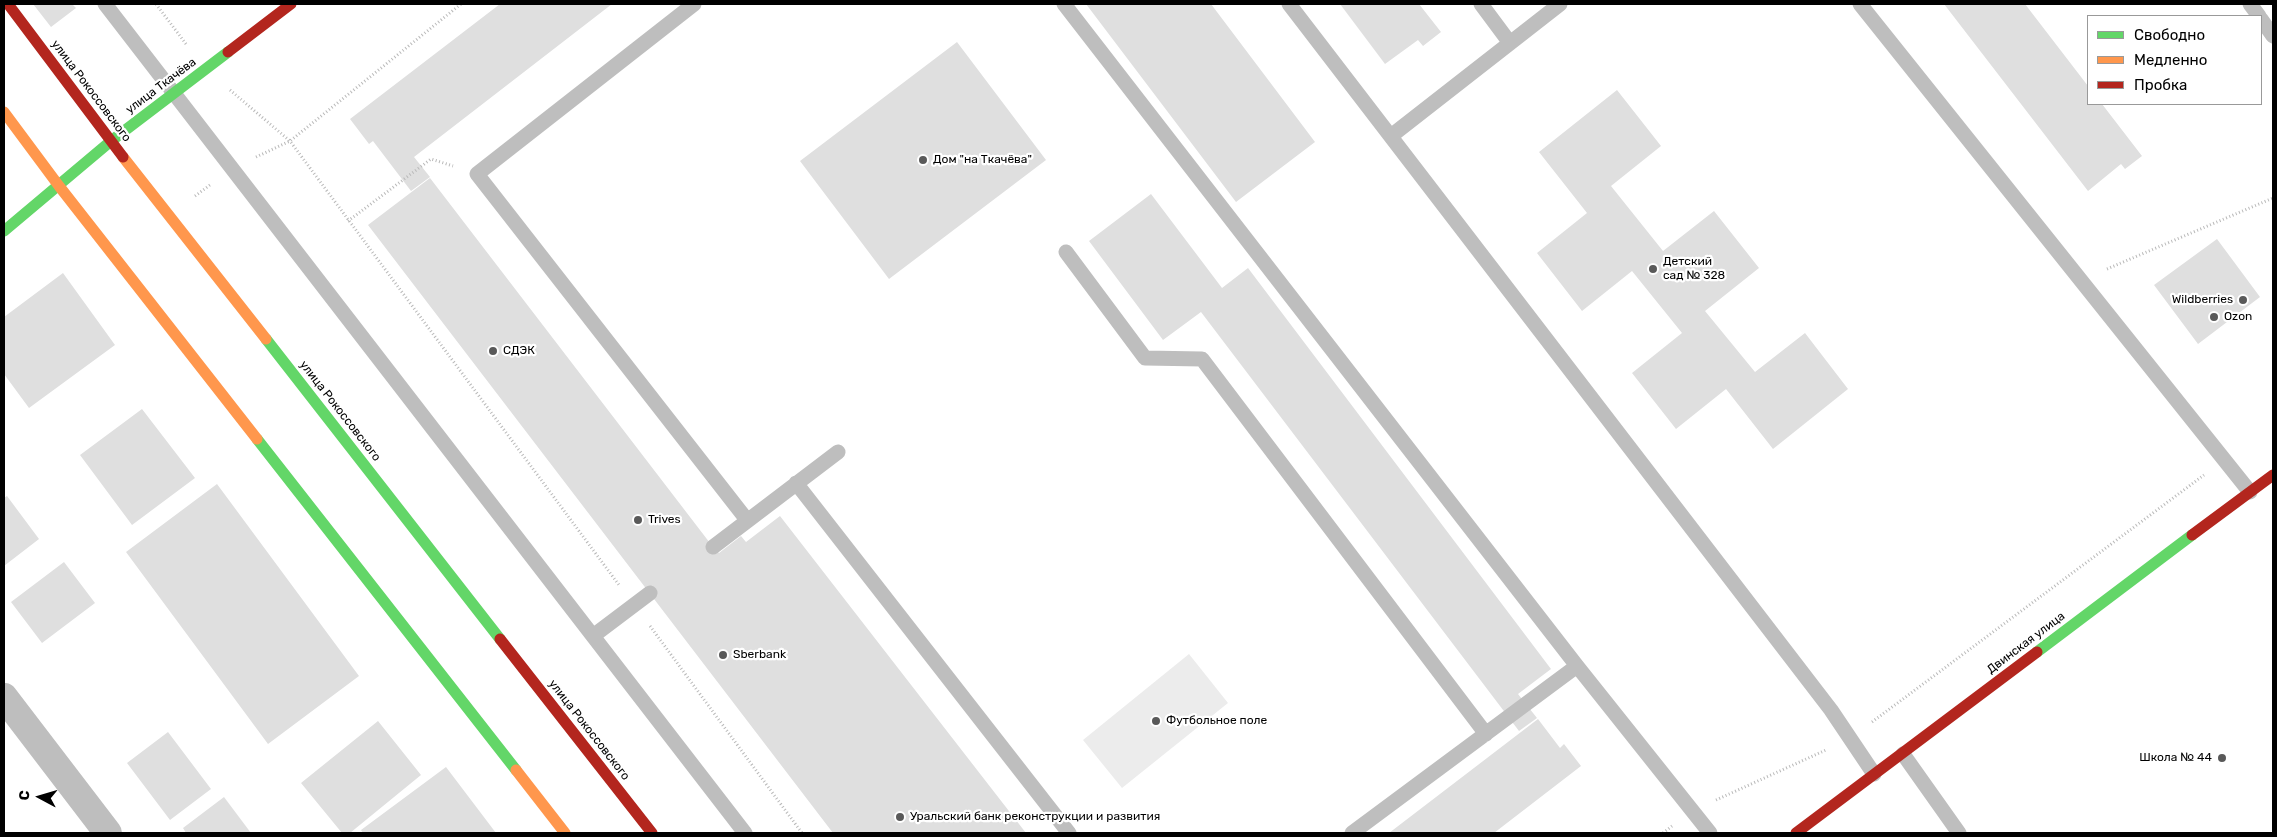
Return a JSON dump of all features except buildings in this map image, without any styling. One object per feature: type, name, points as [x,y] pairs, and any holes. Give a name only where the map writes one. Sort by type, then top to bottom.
[{"type":"main road","name":"улица Рокоссовского","points":[[8,4],[111,141],[652,833]]},
{"type":"main road","name":"улица Ткачёва","points":[[4,230],[111,141],[291,4]]},
{"type":"main road","points":[[4,112],[59,186],[565,833]]},
{"type":"main road","name":"Двинская улица","points":[[1796,833],[2273,475]]},
{"type":"street","points":[[4,697],[108,833]]},
{"type":"lane","points":[[105,4],[745,833]]},
{"type":"lane","points":[[694,4],[477,174],[747,520]]},
{"type":"lane","points":[[1064,4],[1577,666],[1710,833]]},
{"type":"lane","points":[[1289,4],[1831,710],[1874,774]]},
{"type":"lane","points":[[1481,4],[1510,43]]},
{"type":"lane","points":[[1391,136],[1560,4]]},
{"type":"lane","points":[[1860,4],[2250,492]]},
{"type":"lane","points":[[2250,4],[2258,15]]},
{"type":"lane","points":[[2262,20],[2273,36]]},
{"type":"lane","points":[[1066,252],[1145,358],[1202,359],[1486,734]]},
{"type":"lane","points":[[713,547],[838,452]]},
{"type":"lane","points":[[796,483],[1069,833]]},
{"type":"lane","points":[[593,636],[650,593]]},
{"type":"lane","points":[[1352,833],[1577,666]]},
{"type":"lane","points":[[1903,754],[1959,833]]},
{"type":"path","points":[[461,4],[290,141],[802,833]]},
{"type":"path","points":[[348,220],[431,159],[477,174]]},
{"type":"path","points":[[2081,280],[2273,198]]},
{"type":"path","points":[[1663,833],[1692,811],[1851,738],[2224,460]]},
{"type":"shaded area","name":"Футбольное поле","points":[[1189,654],[1228,703],[1122,788],[1083,740]]},
{"type":"traffic: fast","points":[[4,231],[111,141],[228,52]]},
{"type":"traffic: fast","points":[[266,339],[500,639]]},
{"type":"traffic: fast","points":[[257,439],[516,770]]},
{"type":"traffic: fast","points":[[2037,652],[2192,535]]},
{"type":"traffic: slow","points":[[4,112],[59,186],[257,439]]},
{"type":"traffic: slow","points":[[123,157],[266,339]]},
{"type":"traffic: slow","points":[[516,770],[565,833]]},
{"type":"traffic: jam","points":[[8,4],[123,157]]},
{"type":"traffic: jam","points":[[228,52],[291,4]]},
{"type":"traffic: jam","points":[[2192,535],[2273,475]]},
{"type":"traffic: jam","points":[[500,639],[652,833]]},
{"type":"traffic: jam","points":[[1796,833],[2037,652]]},
{"type":"place","name":"Дом \"на Ткачёва\"","points":[[923,160]]},
{"type":"place","name":"Детский сад № 328","points":[[1653,269]]},
{"type":"place","name":"Wildberries","points":[[2243,300]]},
{"type":"place","name":"Ozon","points":[[2214,317]]},
{"type":"place","name":"СДЭК","points":[[493,351]]},
{"type":"place","name":"Trives","points":[[638,520]]},
{"type":"place","name":"Sberbank","points":[[723,655]]},
{"type":"place","name":"Футбольное поле","points":[[1156,721]]},
{"type":"place","name":"Школа № 44","points":[[2222,758]]},
{"type":"place","name":"Уральский банк реконструкции и развития","points":[[900,817]]}]
